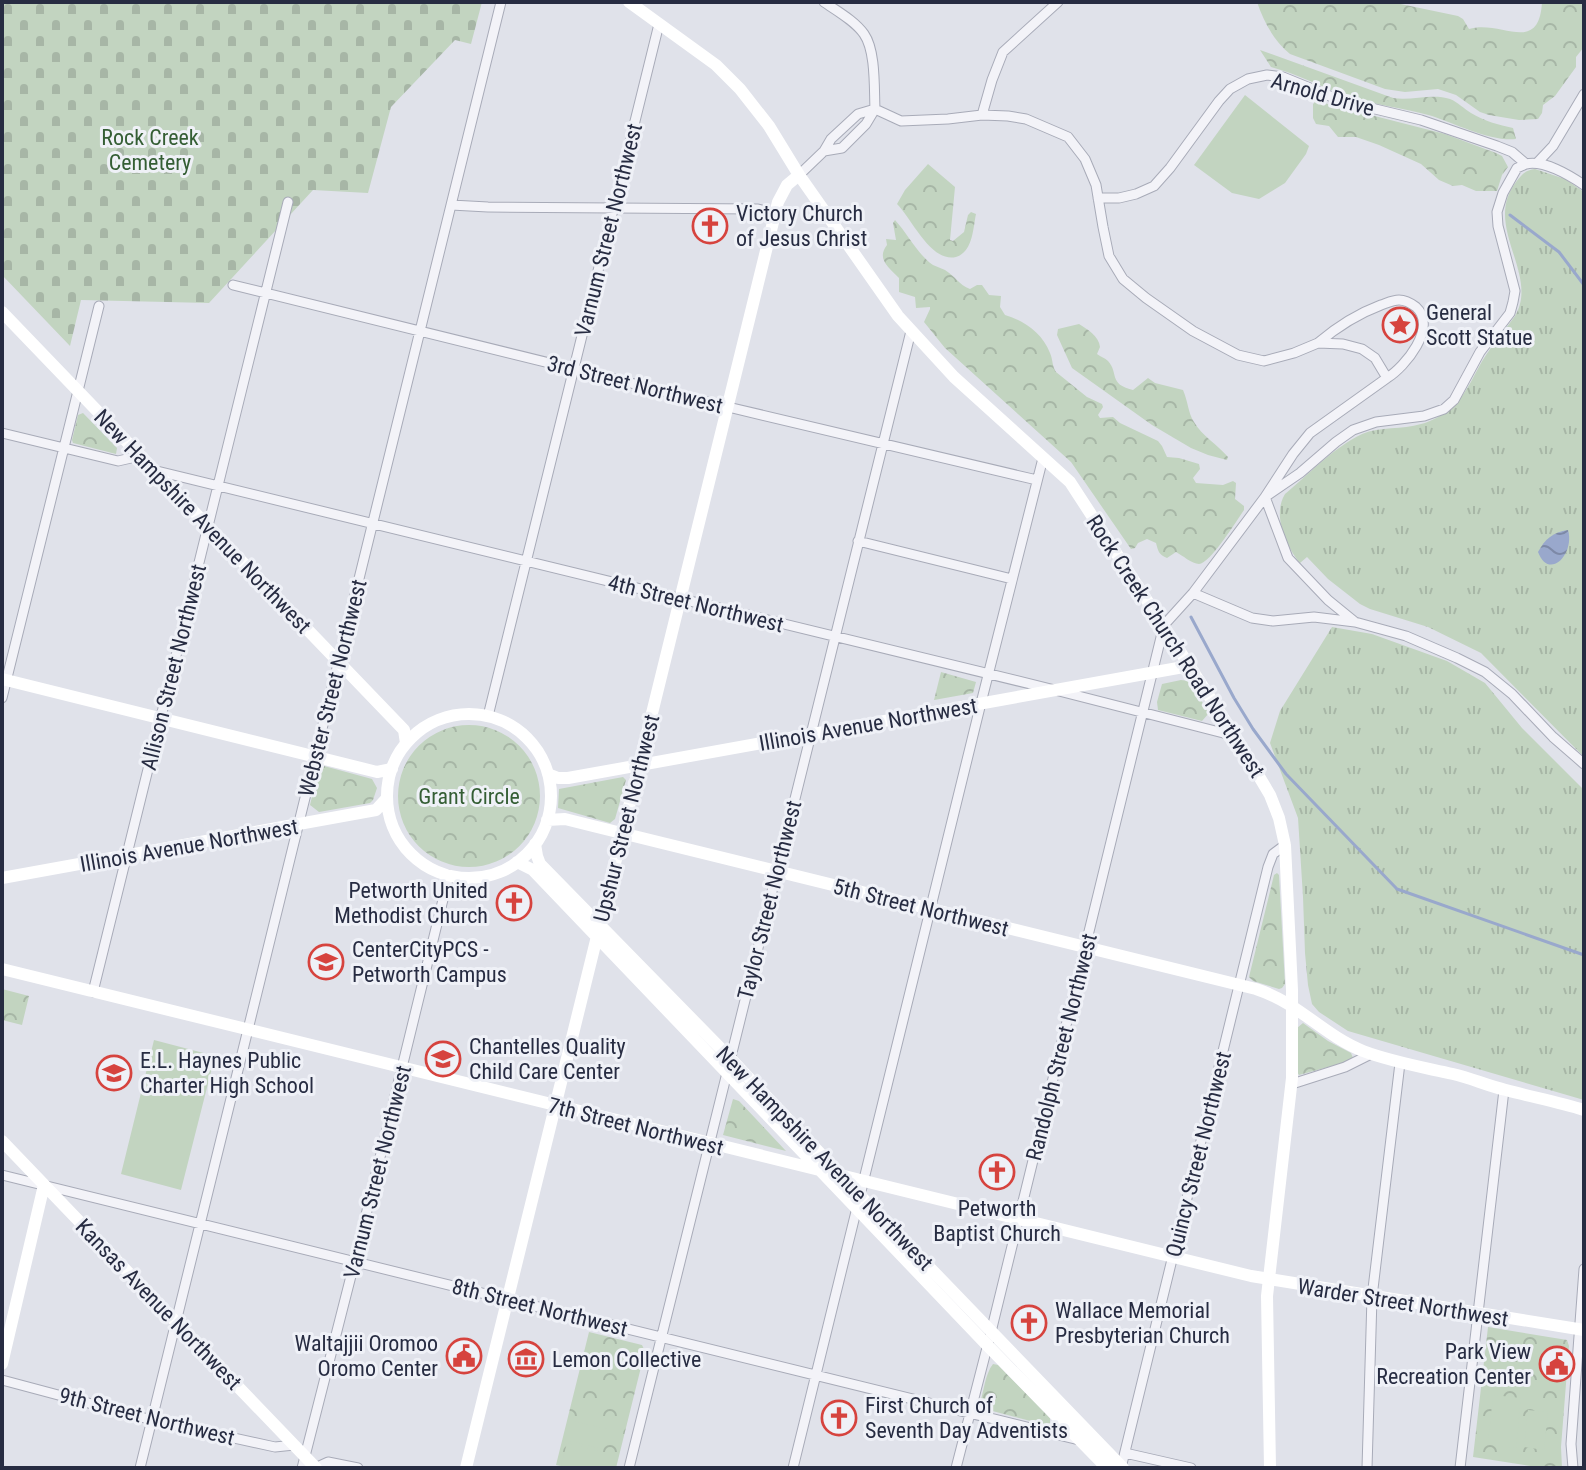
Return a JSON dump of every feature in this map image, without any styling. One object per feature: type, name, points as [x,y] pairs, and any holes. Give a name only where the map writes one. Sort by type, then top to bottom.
[{"type":"street","name":"Webster Street Northwest","points":[[140,1468],[501,2]]},
{"type":"street","name":"Rock Creek Church Road Northwest","points":[[629,2],[716,65],[740,89],[769,126],[799,175],[890,306],[954,377],[1075,489],[1270,795],[1285,845],[1292,1084],[1267,1296],[1270,1468]]},
{"type":"street","points":[[824,2],[865,35],[873,64],[875,109]]},
{"type":"street","points":[[982,115],[1003,52],[1058,2]]},
{"type":"street","name":"Varnum Street Northwest","points":[[488,716],[659,24]]},
{"type":"street","name":"Arnold Drive","points":[[1098,198],[1119,198],[1154,186],[1230,89],[1248,79],[1267,75],[1283,77],[1342,101],[1421,120],[1512,152],[1532,164],[1584,185]]},
{"type":"street","points":[[1265,497],[1353,430],[1376,422],[1424,416],[1444,409],[1454,400],[1480,352],[1510,313],[1513,302],[1515,291],[1498,226],[1497,212],[1503,193],[1517,168],[1532,164],[1553,146],[1584,94]]},
{"type":"street","points":[[799,175],[858,114],[875,109],[901,121],[982,115],[1026,119],[1068,137],[1085,159],[1096,185],[1109,256],[1123,279],[1193,331],[1238,355],[1264,361],[1294,353],[1318,343],[1347,320],[1372,308],[1400,300],[1410,303],[1421,313],[1424,329],[1404,364],[1310,433],[1193,593],[1164,625]]},
{"type":"street","name":"Upshur Street Northwest","points":[[466,1468],[776,213],[783,192],[799,175]]},
{"type":"street","name":"Allison Street Northwest","points":[[93,992],[287,205]]},
{"type":"street","points":[[451,205],[757,209],[776,213]]},
{"type":"street","name":"3rd Street Northwest","points":[[233,285],[1037,480]]},
{"type":"street","points":[[2,698],[99,306]]},
{"type":"street","name":"New Hampshire Avenue Northwest","points":[[2,312],[338,661],[405,737]]},
{"type":"street","name":"Taylor Street Northwest","points":[[629,1468],[911,331]]},
{"type":"street","points":[[1318,343],[1362,349],[1375,358],[1387,378]]},
{"type":"street","points":[[2,433],[118,461],[140,456]]},
{"type":"street","points":[[793,1468],[1043,458]]},
{"type":"street","name":"4th Street Northwest","points":[[157,471],[1235,736]]},
{"type":"street","points":[[1265,497],[1288,558],[1328,600],[1355,622]]},
{"type":"street","points":[[858,541],[1012,579]]},
{"type":"street","points":[[1193,593],[1252,618],[1273,621],[1314,617],[1355,622],[1406,636],[1485,672],[1584,764]]},
{"type":"street","name":"Randolph Street Northwest","points":[[956,1468],[1164,625]]},
{"type":"street","name":"Illinois Avenue Northwest","points":[[548,774],[568,778],[1189,666]]},
{"type":"street","points":[[4,680],[377,772],[392,769]]},
{"type":"street","points":[[455,715],[488,716],[509,724],[526,737],[539,754],[548,774],[551,794],[547,820],[535,844],[517,862],[499,872],[482,876],[449,875],[433,869],[412,854],[400,839],[391,819],[388,784],[405,737],[433,722],[455,715]]},
{"type":"street","points":[[377,772],[388,784]]},
{"type":"street","points":[[387,798],[376,810],[391,819]]},
{"type":"street","name":"Illinois Avenue Northwest","points":[[2,878],[376,810]]},
{"type":"street","name":"5th Street Northwest","points":[[547,820],[565,819],[1239,985],[1273,995],[1337,1038],[1371,1054],[1584,1110]]},
{"type":"street","name":"New Hampshire Avenue Northwest","points":[[535,844],[540,864],[991,1332],[1123,1464]]},
{"type":"street","name":"Quincy Street Northwest","points":[[1123,1464],[1268,867],[1273,854],[1285,845]]},
{"type":"street","name":"New Hampshire Avenue Northwest","points":[[517,862],[533,870],[1107,1468]]},
{"type":"street","name":"Varnum Street Northwest","points":[[304,1463],[449,875]]},
{"type":"street","name":"7th Street Northwest","points":[[2,969],[1270,1280]]},
{"type":"street","points":[[1292,1084],[1345,1067],[1371,1054]]},
{"type":"street","points":[[1367,1468],[1372,1297],[1400,1063]]},
{"type":"street","points":[[1460,1468],[1504,1090]]},
{"type":"street","name":"Kansas Avenue Northwest","points":[[2,1141],[294,1445],[304,1463],[316,1468]]},
{"type":"street","name":"8th Street Northwest","points":[[2,1175],[1079,1440]]},
{"type":"street","points":[[2,1364],[44,1185]]},
{"type":"street","points":[[1583,1464],[1572,1466],[1571,1444],[1582,1330],[1584,1269]]},
{"type":"street","name":"Warder Street Northwest","points":[[1270,1280],[1582,1330]]},
{"type":"street","name":"9th Street Northwest","points":[[2,1380],[152,1420],[275,1447],[294,1445]]},
{"type":"street","points":[[316,1468],[328,1462],[358,1468]]},
{"type":"street","points":[[1123,1464],[1191,1468]]},
{"type":"green space","name":"Rock Creek Cemetery","points":[[2,2],[482,2],[471,44],[455,40],[391,107],[368,193],[313,190],[209,303],[81,300],[70,346],[2,275]]},
{"type":"green space","points":[[1257,2],[1391,2],[1458,16],[1469,29],[1481,27],[1526,32],[1534,28],[1542,2],[1584,2],[1584,47],[1576,57],[1576,67],[1555,96],[1543,105],[1538,119],[1519,120],[1480,112],[1456,95],[1438,89],[1405,92],[1385,89],[1290,54],[1270,30]]},
{"type":"green space","points":[[1260,50],[1393,98],[1450,99],[1481,118],[1513,128],[1516,139],[1485,135],[1432,116],[1347,96],[1271,67]]},
{"type":"green space","points":[[1245,95],[1309,146],[1285,183],[1259,199],[1232,193],[1194,165]]},
{"type":"green space","points":[[1316,101],[1445,134],[1502,156],[1508,167],[1497,191],[1453,186],[1439,180],[1421,164],[1356,137],[1338,137],[1329,126],[1316,124],[1313,104]]},
{"type":"green space","points":[[928,164],[955,187],[950,240],[964,232],[971,212],[976,214],[969,245],[956,257],[947,257],[930,247],[897,204]]},
{"type":"green space","points":[[1535,169],[1565,179],[1584,192],[1584,757],[1481,653],[1428,627],[1370,609],[1328,579],[1307,557],[1300,563],[1290,548],[1280,521],[1281,502],[1285,494],[1341,446],[1369,432],[1429,421],[1450,409],[1463,395],[1486,355],[1515,316],[1521,300],[1521,284],[1505,216],[1507,199],[1516,182],[1524,173]]},
{"type":"green space","points":[[895,220],[933,265],[970,289],[982,285],[989,295],[1001,296],[1000,307],[1005,315],[1026,324],[1042,339],[1056,372],[1087,397],[1102,404],[1098,415],[1100,418],[1113,417],[1158,441],[1167,457],[1199,464],[1200,469],[1193,478],[1196,483],[1236,483],[1235,499],[1244,506],[1244,510],[1210,557],[1199,564],[1176,552],[1167,558],[1159,552],[1156,543],[1147,539],[1131,549],[1071,462],[945,348],[924,322],[930,307],[916,308],[915,297],[899,292],[899,278],[883,259],[886,239],[896,240]]},
{"type":"green space","points":[[1079,324],[1097,339],[1100,347],[1097,354],[1111,365],[1120,385],[1133,390],[1148,378],[1155,383],[1183,390],[1194,422],[1228,457],[1227,460],[1191,448],[1152,425],[1072,368],[1057,335],[1058,329]]},
{"type":"green space","points":[[83,413],[117,448],[116,454],[73,443],[78,415]]},
{"type":"green space","points":[[1332,627],[1372,634],[1447,661],[1485,683],[1522,728],[1584,790],[1584,1100],[1348,1031],[1312,1004],[1305,953],[1298,818],[1270,743],[1280,711]]},
{"type":"green space","points":[[941,672],[976,682],[973,693],[934,700]]},
{"type":"green space","points":[[1189,681],[1209,713],[1202,721],[1158,710],[1162,684]]},
{"type":"green space","name":"Grant Circle","points":[[469,725],[496,730],[519,746],[535,769],[540,796],[535,823],[519,846],[496,862],[469,867],[442,862],[419,846],[403,823],[398,796],[403,769],[419,746],[442,730]]},
{"type":"green space","points":[[324,766],[372,779],[377,788],[373,800],[319,812],[310,805],[318,772]]},
{"type":"green space","points":[[623,777],[626,780],[615,819],[610,823],[558,808],[559,789]]},
{"type":"green space","points":[[1277,873],[1285,984],[1279,989],[1249,977]]},
{"type":"green space","points":[[2,989],[29,996],[22,1025],[2,1020]]},
{"type":"green space","points":[[1303,1023],[1351,1053],[1353,1058],[1299,1075],[1297,1028]]},
{"type":"green space","points":[[154,1040],[215,1056],[181,1190],[121,1174]]},
{"type":"green space","points":[[733,1099],[739,1101],[786,1151],[723,1135]]},
{"type":"green space","name":"Park View Recreation Center","points":[[1488,1327],[1567,1340],[1562,1468],[1473,1457]]},
{"type":"green space","points":[[589,1332],[642,1345],[645,1351],[616,1468],[556,1465]]},
{"type":"green space","points":[[993,1364],[998,1365],[1050,1418],[1050,1424],[981,1408],[985,1383]]},
{"type":"green space","points":[[1493,1395],[1521,1398],[1516,1448],[1488,1444]]},
{"type":"green space","points":[[1528,1410],[1548,1412],[1544,1450],[1524,1447]]},
{"type":"green space","points":[[574,1421],[607,1429],[602,1449],[569,1441]]},
{"type":"green space","points":[[567,1443],[602,1452],[598,1468],[561,1465]]},
{"type":"water","points":[[1568,530],[1568,548],[1564,555],[1560,561],[1548,564],[1538,552],[1554,534]]},
{"type":"waterway","points":[[1510,215],[1559,252],[1584,285]]},
{"type":"waterway","points":[[1191,617],[1234,698],[1286,774],[1397,889],[1584,955]]},
{"type":"place","name":"Victory Church of Jesus Christ","points":[[710,226]]},
{"type":"place","name":"General Scott Statue","points":[[1400,325]]},
{"type":"place","name":"Petworth United Methodist Church","points":[[514,903]]},
{"type":"place","name":"CenterCityPCS - Petworth Campus","points":[[326,962]]},
{"type":"place","name":"Chantelles Quality Child Care Center","points":[[443,1059]]},
{"type":"place","name":"E.L. Haynes Public Charter High School","points":[[114,1073]]},
{"type":"place","name":"Petworth Baptist Church","points":[[997,1172]]},
{"type":"place","name":"Wallace Memorial Presbyterian Church","points":[[1029,1323]]},
{"type":"place","name":"Waltajjii Oromoo Oromo Center","points":[[464,1356]]},
{"type":"place","name":"Lemon Collective","points":[[526,1359]]},
{"type":"place","name":"Park View Recreation Center","points":[[1557,1364]]},
{"type":"place","name":"First Church of Seventh Day Adventists","points":[[839,1418]]}]
